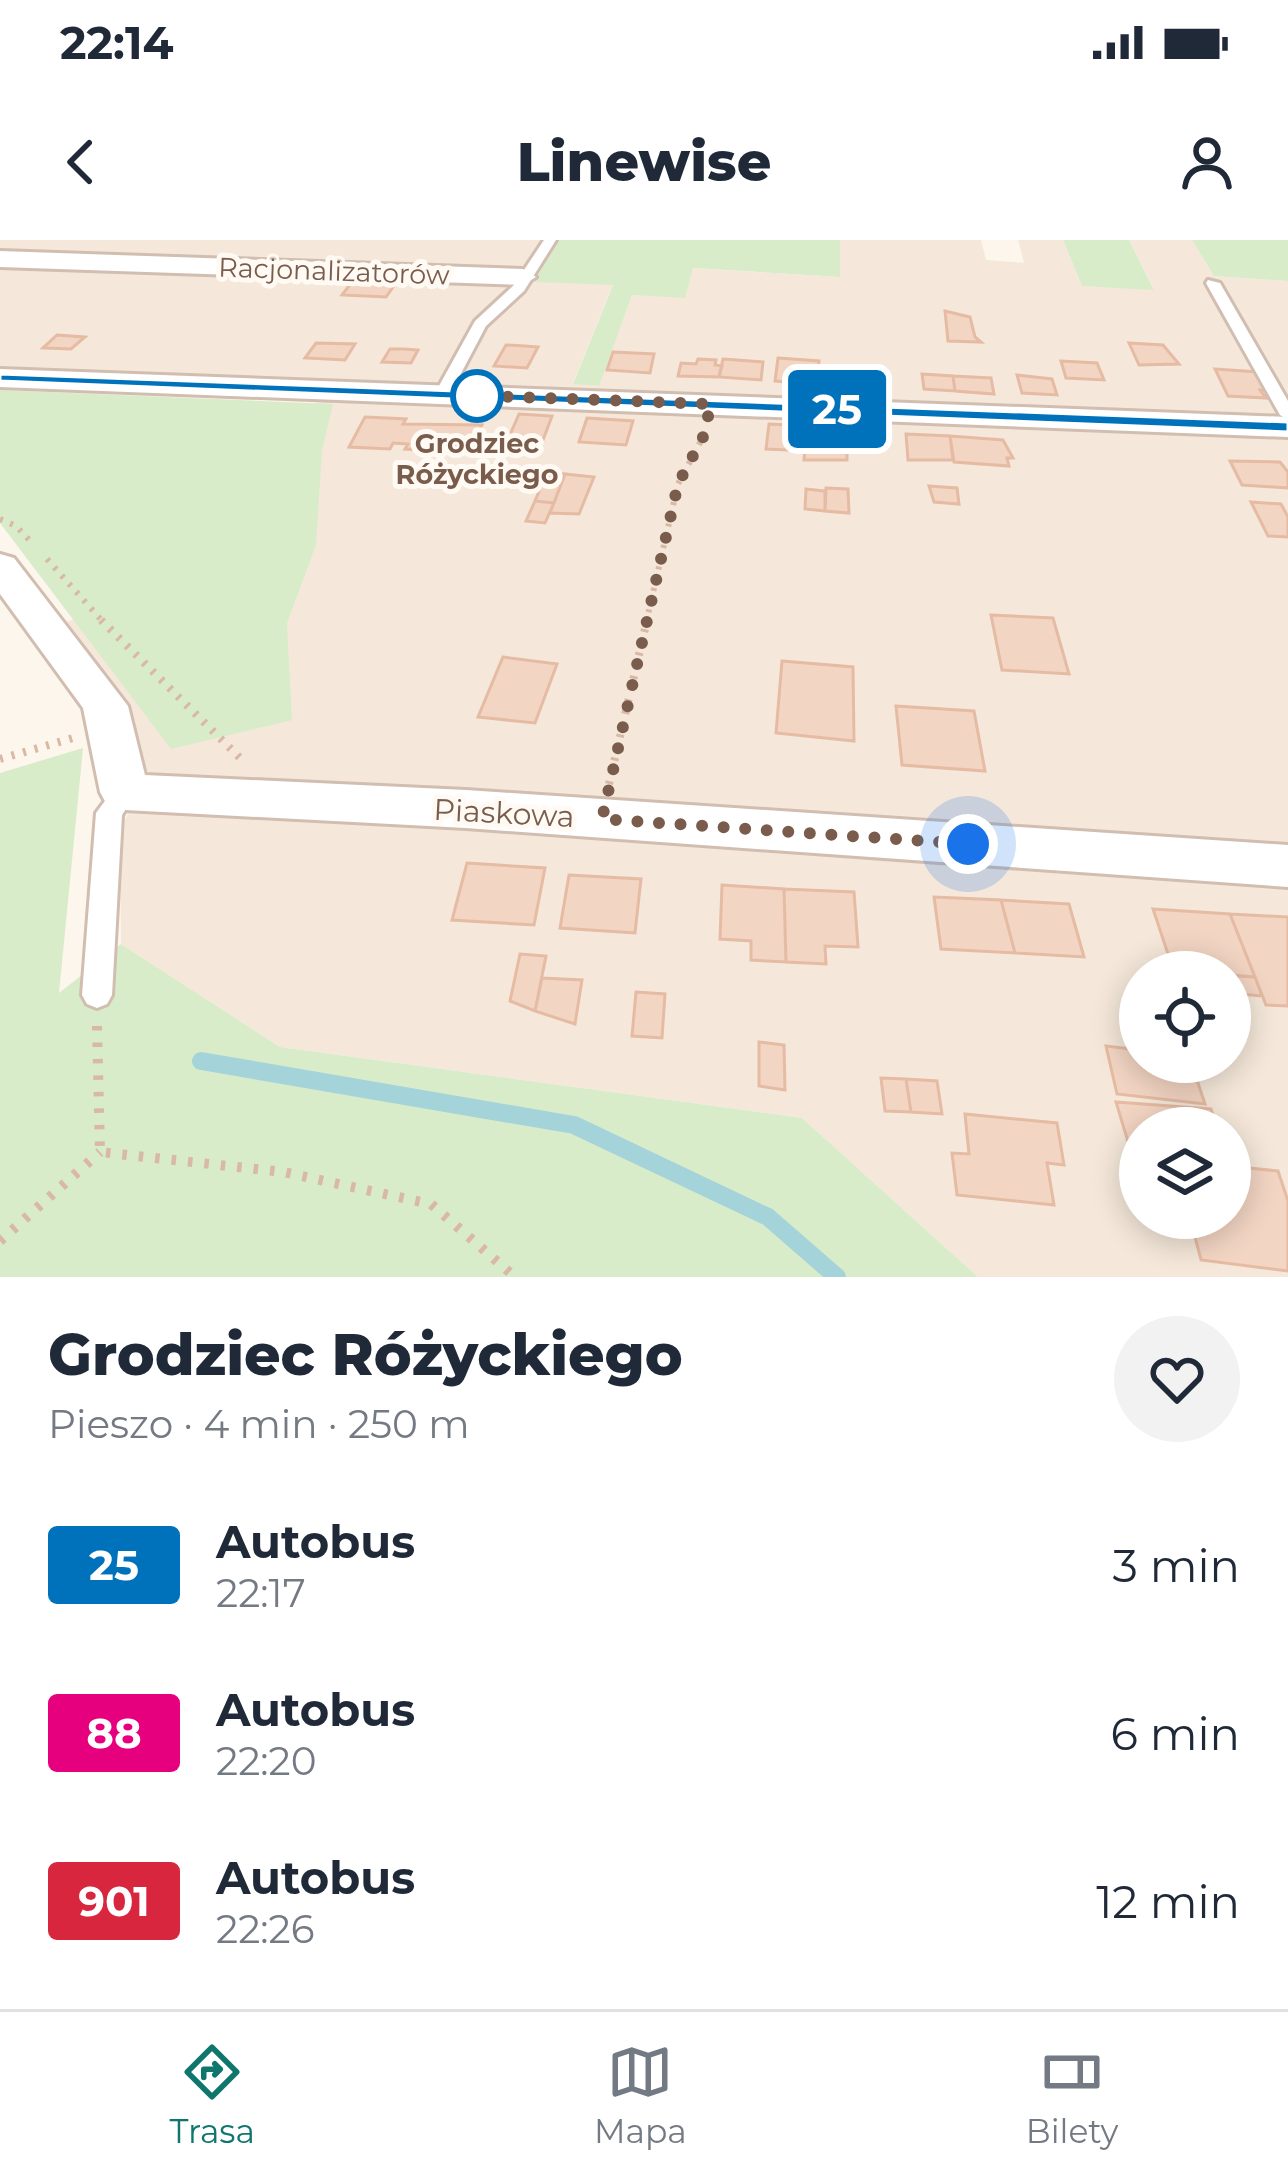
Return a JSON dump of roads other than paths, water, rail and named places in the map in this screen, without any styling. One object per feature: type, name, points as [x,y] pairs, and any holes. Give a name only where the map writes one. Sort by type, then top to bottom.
[{"type":"street","name":"Racjonalizatorów","points":[[0,259],[523,277]]},
{"type":"street","points":[[0,378],[1288,427]]},
{"type":"street","points":[[0,566],[105,706],[125,792]]},
{"type":"street","name":"Piaskowa","points":[[125,792],[1288,866]]},
{"type":"lane","points":[[442,394],[480,324],[533,271],[550,240]]},
{"type":"lane","points":[[1213,283],[1288,415]]},
{"type":"lane","points":[[97,995],[109,813],[125,792]]},
{"type":"waterway","points":[[201,1061],[574,1125],[768,1217],[837,1277]]},
{"type":"place","name":"Grodziec Różyckiego","points":[[477,396]]}]
